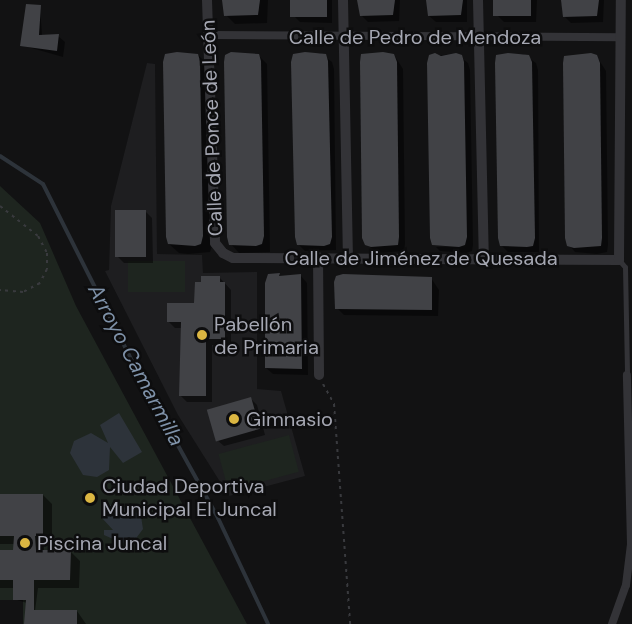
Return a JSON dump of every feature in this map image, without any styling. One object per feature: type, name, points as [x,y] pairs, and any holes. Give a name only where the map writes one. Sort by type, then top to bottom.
[{"type":"street","name":"Calle de Ponce de León","points":[[207,0],[215,243],[223,253]]},
{"type":"street","points":[[343,0],[348,257]]},
{"type":"street","points":[[478,0],[484,258]]},
{"type":"street","points":[[619,260],[621,0]]},
{"type":"street","name":"Calle de Pedro de Mendoza","points":[[209,35],[478,39],[621,37]]},
{"type":"street","name":"Calle de Jiménez de Quesada","points":[[223,253],[233,258],[619,260]]},
{"type":"street","points":[[318,257],[319,375]]},
{"type":"street","points":[[612,624],[626,585],[631,544],[627,375]]},
{"type":"lane","points":[[619,260],[625,267],[627,375]]},
{"type":"path","points":[[0,206],[38,236],[47,253],[47,269],[40,284],[23,292],[0,290]]},
{"type":"path","points":[[319,375],[334,404],[350,624]]},
{"type":"shaded area","points":[[147,63],[155,64],[157,254],[202,255],[203,273],[257,272],[257,389],[281,391],[305,476],[229,496],[178,415],[105,271],[109,270],[111,206]]},
{"type":"shaded area","name":"Ciudad Deportiva Municipal El Juncal","points":[[0,186],[40,223],[76,306],[247,624],[23,624],[23,600],[0,600]]},
{"type":"shaded area","points":[[128,261],[185,261],[185,292],[128,292]]},
{"type":"shaded area","points":[[119,413],[142,452],[123,463],[110,447],[109,470],[97,477],[83,475],[70,453],[74,441],[91,433],[108,443],[100,425]]},
{"type":"shaded area","points":[[289,435],[299,472],[228,491],[218,454]]},
{"type":"shaded area","points":[[110,505],[129,508],[141,516],[143,529],[134,541],[122,543],[104,535],[104,530],[113,530],[102,518]]},
{"type":"building","points":[[222,0],[260,0],[258,15],[224,16]]},
{"type":"building","points":[[290,0],[327,0],[327,17],[290,17]]},
{"type":"building","points":[[357,0],[395,0],[393,15],[360,16]]},
{"type":"building","points":[[426,0],[463,0],[461,15],[428,16]]},
{"type":"building","points":[[493,0],[531,0],[531,16],[493,16]]},
{"type":"building","points":[[561,0],[599,0],[597,16],[563,17]]},
{"type":"building","points":[[26,4],[41,5],[39,35],[59,34],[57,51],[20,46]]},
{"type":"building","points":[[177,52],[198,54],[200,61],[203,236],[201,244],[195,246],[168,244],[166,237],[163,62],[165,54]]},
{"type":"building","points":[[231,52],[259,54],[261,61],[264,236],[262,244],[256,246],[229,245],[227,237],[224,62],[225,55]]},
{"type":"building","points":[[305,52],[326,54],[328,61],[332,237],[330,244],[324,246],[297,245],[295,237],[291,62],[293,54]]},
{"type":"building","points":[[383,52],[394,54],[397,62],[399,237],[398,245],[371,247],[365,245],[362,238],[360,62],[361,54]]},
{"type":"building","points":[[435,53],[441,56],[456,53],[462,55],[464,62],[467,237],[465,245],[459,247],[432,245],[430,238],[427,63],[429,55]]},
{"type":"building","points":[[508,53],[529,55],[532,62],[535,238],[533,246],[527,247],[500,246],[498,238],[495,63],[496,55]]},
{"type":"building","points":[[591,53],[597,55],[600,63],[602,238],[601,246],[574,248],[567,246],[565,238],[563,63],[564,56]]},
{"type":"building","points":[[115,210],[146,210],[146,257],[115,257]]},
{"type":"building","points":[[280,273],[279,276],[301,274],[302,369],[265,368],[265,283],[268,274]]},
{"type":"building","points":[[343,274],[432,277],[432,310],[335,309],[334,282],[336,276]]},
{"type":"building","name":"Pabellón de Primaria","points":[[201,276],[220,276],[220,282],[225,282],[225,339],[206,339],[206,396],[179,396],[181,322],[167,322],[167,303],[194,303],[195,282],[201,282]]},
{"type":"building","name":"Gimnasio","points":[[251,397],[260,429],[216,441],[207,410]]},
{"type":"building","name":"Piscina Juncal","points":[[0,494],[43,494],[43,536],[35,536],[36,550],[71,550],[70,580],[34,580],[34,610],[77,610],[77,624],[24,624],[26,600],[13,600],[13,580],[0,580],[0,550],[13,550],[14,536],[0,536]]},
{"type":"waterway","name":"Arroyo Camarmilla","points":[[0,156],[43,184],[138,373],[218,518],[268,624]]},
{"type":"place","name":"Pabellón de Primaria","points":[[202,335]]},
{"type":"place","name":"Gimnasio","points":[[234,419]]},
{"type":"place","name":"Ciudad Deportiva Municipal El Juncal","points":[[90,498]]},
{"type":"place","name":"Piscina Juncal","points":[[25,543]]}]
